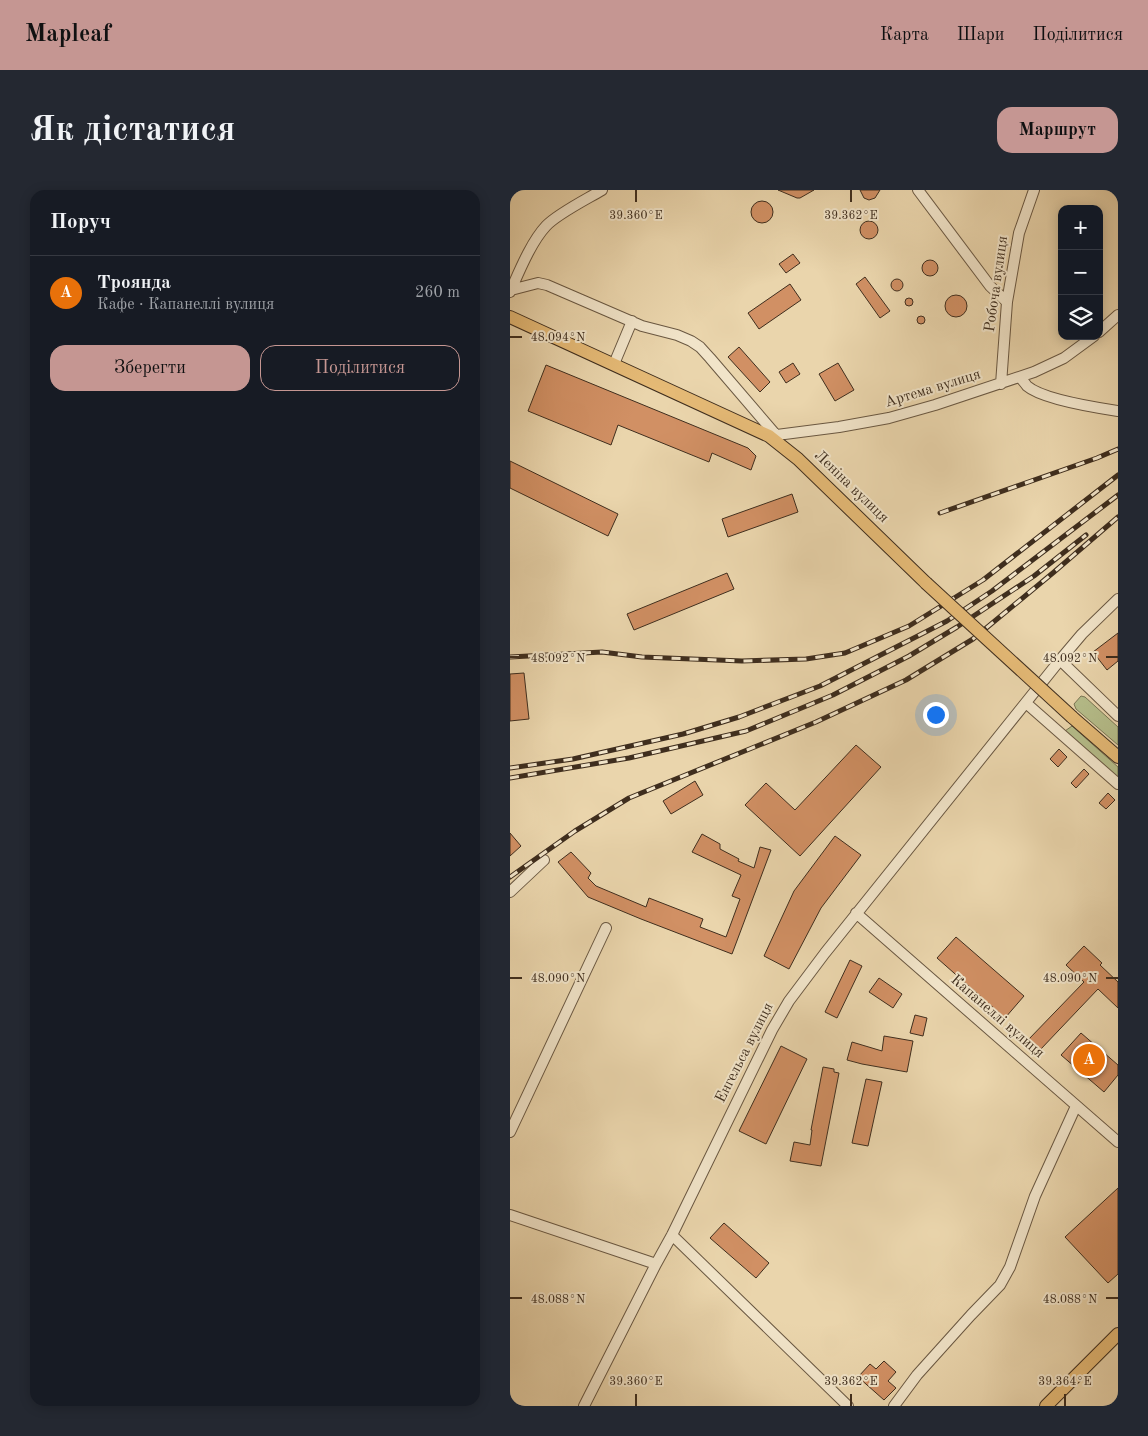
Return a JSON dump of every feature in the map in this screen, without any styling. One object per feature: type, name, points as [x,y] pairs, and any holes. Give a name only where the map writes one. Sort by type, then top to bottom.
[{"type":"main road","name":"Леніна вулиця","points":[[510,317],[773,436],[926,582],[1118,757]]},
{"type":"main road","points":[[1046,1406],[1118,1334]]},
{"type":"street","points":[[510,291],[532,248],[546,226],[555,218],[602,190]]},
{"type":"street","points":[[918,190],[990,286],[1007,302]]},
{"type":"street","name":"Робоча вулиця","points":[[1001,384],[1007,302],[1019,232],[1034,190]]},
{"type":"street","points":[[510,291],[538,283],[547,285],[642,326],[677,335],[691,341],[700,347],[773,436]]},
{"type":"street","points":[[1103,328],[1118,315]]},
{"type":"street","points":[[614,364],[632,322]]},
{"type":"street","name":"Артема вулиця","points":[[773,436],[889,418],[935,405],[1034,372],[1064,358],[1089,340]]},
{"type":"street","points":[[1020,377],[1028,387],[1043,394],[1097,408],[1118,411]]},
{"type":"street","name":"Енгельса вулиця","points":[[584,1406],[672,1235],[772,1030],[789,1002],[856,913],[1060,660],[1082,634],[1118,599]]},
{"type":"street","points":[[1060,660],[1118,716]]},
{"type":"street","points":[[1026,703],[1118,784]]},
{"type":"street","points":[[510,892],[544,860]]},
{"type":"street","name":"Капанеллі вулиця","points":[[856,913],[1118,1142]]},
{"type":"street","points":[[510,1132],[606,928]]},
{"type":"street","points":[[894,1406],[917,1375],[1000,1285],[1010,1268],[1035,1196],[1076,1106]]},
{"type":"street","points":[[510,1215],[656,1264]]},
{"type":"street","points":[[672,1235],[848,1406]]},
{"type":"green space","points":[[1081,696],[1085,697],[1118,727],[1118,745],[1076,709],[1074,704]]},
{"type":"green space","points":[[1072,726],[1118,767],[1118,778],[1065,731]]},
{"type":"building","points":[[778,190],[814,190],[797,198]]},
{"type":"building","points":[[860,190],[880,190],[875,198],[869,200],[864,198]]},
{"type":"building","points":[[758,201],[766,201],[773,208],[773,216],[766,223],[758,223],[751,216],[751,208]]},
{"type":"building","points":[[865,221],[873,221],[878,226],[876,237],[865,239],[860,234],[860,226]]},
{"type":"building","points":[[793,254],[800,263],[786,273],[779,264]]},
{"type":"building","points":[[927,260],[933,260],[938,265],[936,274],[927,276],[922,271],[922,265]]},
{"type":"building","points":[[865,277],[890,311],[880,318],[856,284]]},
{"type":"building","points":[[897,279],[903,285],[897,291],[891,285]]},
{"type":"building","points":[[790,284],[801,300],[759,329],[748,313]]},
{"type":"building","points":[[956,295],[964,298],[967,306],[964,314],[956,317],[948,314],[945,306],[948,298]]},
{"type":"building","points":[[909,298],[913,302],[909,306],[905,302]]},
{"type":"building","points":[[921,316],[925,320],[921,324],[917,320]]},
{"type":"building","points":[[739,347],[770,382],[760,392],[728,357]]},
{"type":"building","points":[[793,363],[800,374],[786,383],[779,372]]},
{"type":"building","points":[[838,363],[854,390],[835,401],[819,374]]},
{"type":"building","points":[[546,365],[748,448],[756,456],[751,470],[712,453],[709,462],[618,425],[611,445],[528,411]]},
{"type":"building","points":[[510,461],[618,514],[608,536],[510,488]]},
{"type":"building","points":[[792,494],[798,512],[728,537],[722,519]]},
{"type":"building","points":[[727,573],[734,589],[634,630],[627,614]]},
{"type":"building","points":[[1118,633],[1118,661],[1107,670],[1093,652]]},
{"type":"building","points":[[524,673],[529,719],[510,721],[510,674]]},
{"type":"building","points":[[856,745],[881,767],[800,856],[745,805],[766,783],[795,810]]},
{"type":"building","points":[[1059,749],[1067,757],[1058,767],[1050,759]]},
{"type":"building","points":[[1084,769],[1089,774],[1076,788],[1071,783]]},
{"type":"building","points":[[695,781],[703,795],[671,814],[663,801]]},
{"type":"building","points":[[1108,793],[1115,800],[1106,809],[1099,803]]},
{"type":"building","points":[[510,833],[521,846],[510,856]]},
{"type":"building","points":[[702,834],[720,844],[720,849],[739,859],[738,861],[754,868],[760,847],[771,850],[732,954],[588,897],[558,862],[571,852],[591,873],[588,878],[596,886],[646,907],[649,898],[703,919],[700,927],[726,937],[740,899],[732,896],[741,875],[692,852]]},
{"type":"building","points":[[835,836],[861,855],[821,908],[789,969],[764,956],[794,891]]},
{"type":"building","points":[[956,937],[1024,996],[1005,1018],[937,958]]},
{"type":"building","points":[[1084,946],[1118,982],[1118,1008],[1098,989],[1040,1050],[1028,1040],[1084,982],[1066,965]]},
{"type":"building","points":[[850,960],[862,966],[837,1018],[825,1012]]},
{"type":"building","points":[[879,978],[902,994],[893,1008],[869,992]]},
{"type":"building","points":[[915,1015],[927,1018],[923,1036],[910,1033]]},
{"type":"building","points":[[1081,1033],[1118,1065],[1118,1075],[1104,1092],[1061,1055]]},
{"type":"building","points":[[884,1036],[913,1041],[907,1072],[847,1060],[852,1042],[882,1051]]},
{"type":"building","points":[[781,1046],[807,1059],[766,1144],[739,1131]]},
{"type":"building","points":[[823,1067],[834,1069],[834,1072],[839,1073],[821,1166],[790,1161],[794,1142],[810,1145]]},
{"type":"building","points":[[866,1079],[882,1082],[868,1146],[852,1143]]},
{"type":"building","points":[[1118,1188],[1118,1274],[1108,1283],[1065,1237]]},
{"type":"building","points":[[724,1223],[769,1263],[756,1278],[710,1238]]},
{"type":"building","points":[[884,1361],[896,1372],[888,1381],[896,1388],[884,1400],[858,1377],[870,1364],[876,1369]]},
{"type":"railway","points":[[940,513],[1118,449]]},
{"type":"railway","points":[[510,657],[602,652],[642,657],[742,661],[806,659],[845,653],[909,626],[983,580],[1118,475]]},
{"type":"railway","points":[[510,768],[573,759],[683,734],[739,717],[820,686],[947,621],[992,591],[1118,495]]},
{"type":"railway","points":[[510,877],[575,831],[629,798],[816,722],[906,680],[973,639],[1118,517]]},
{"type":"railway","points":[[510,778],[629,758],[746,731],[833,695],[909,656],[957,627],[1034,576],[1086,535]]},
{"type":"place","name":"Троянда","points":[[1089,1060]]}]
